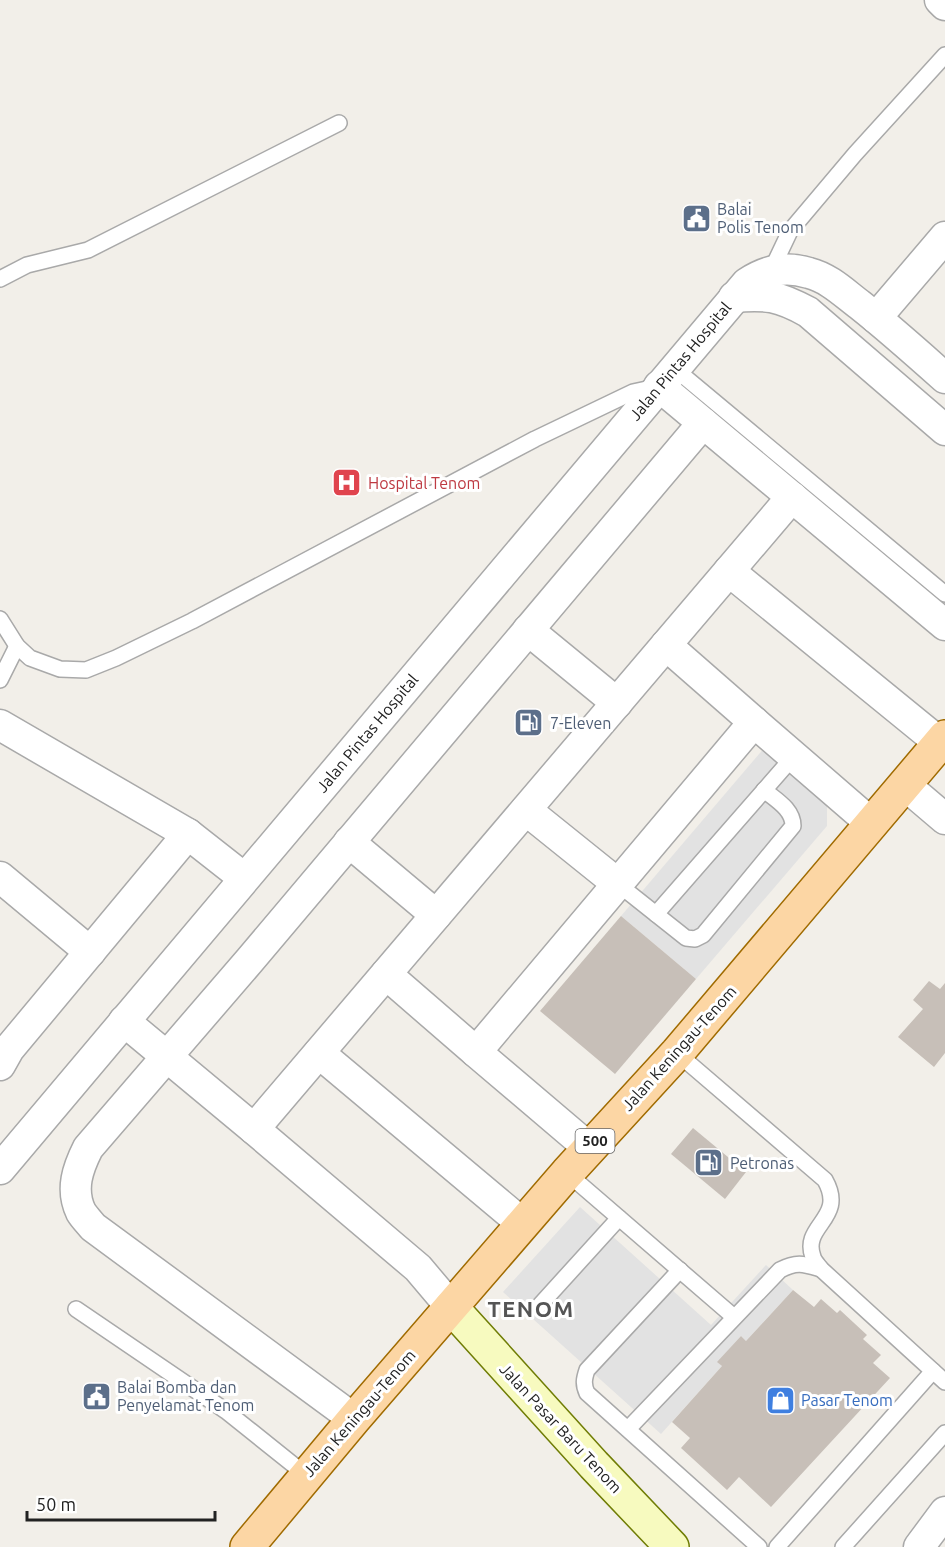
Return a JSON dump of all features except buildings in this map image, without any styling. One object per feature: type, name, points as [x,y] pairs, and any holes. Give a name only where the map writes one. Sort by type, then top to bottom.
[{"type":"main road","name":"Jalan Keningau-Tenom","points":[[247,1547],[306,1475],[567,1173],[677,1053],[943,740]]},
{"type":"street","points":[[940,0],[945,5]]},
{"type":"street","points":[[876,318],[945,237]]},
{"type":"street","points":[[771,271],[796,270],[823,278],[876,318],[945,378]]},
{"type":"street","name":"Jalan Pintas Hospital","points":[[0,1169],[734,297],[747,283],[771,271]]},
{"type":"street","points":[[792,303],[796,292],[810,273]]},
{"type":"street","points":[[734,297],[757,295],[775,297],[808,312],[945,430]]},
{"type":"street","points":[[666,377],[703,423],[945,625]]},
{"type":"street","points":[[354,1419],[93,1227],[81,1212],[75,1193],[78,1168],[88,1148],[703,423]]},
{"type":"street","points":[[255,1129],[792,497]]},
{"type":"street","points":[[729,571],[943,740]]},
{"type":"street","points":[[528,630],[617,703]]},
{"type":"street","points":[[666,645],[872,824]]},
{"type":"street","points":[[476,1052],[754,722]]},
{"type":"street","points":[[0,725],[188,834],[244,878]]},
{"type":"street","points":[[906,785],[945,819]]},
{"type":"street","points":[[526,810],[618,884]]},
{"type":"street","points":[[3,1052],[188,834]]},
{"type":"street","points":[[349,842],[436,915]]},
{"type":"street","points":[[0,877],[90,952]]},
{"type":"street","points":[[386,974],[589,1148]]},
{"type":"street","points":[[124,1021],[418,1268],[451,1307]]},
{"type":"street","points":[[320,1053],[523,1224]]},
{"type":"street","name":"Jalan Pasar Baru Tenom","points":[[451,1307],[594,1465],[672,1547]]},
{"type":"street","points":[[928,1544],[945,1512]]},
{"type":"lane","points":[[771,271],[790,231],[855,154],[945,55]]},
{"type":"lane","points":[[0,279],[27,265],[88,250],[339,123]]},
{"type":"lane","points":[[0,619],[17,646],[30,658],[60,669],[86,670],[192,621],[535,439],[666,377],[945,594]]},
{"type":"lane","points":[[0,680],[17,646]]},
{"type":"lane","points":[[656,914],[794,756]]},
{"type":"lane","points":[[618,884],[686,938],[695,939],[703,935],[793,826],[790,812],[764,790]]},
{"type":"lane","points":[[677,1053],[825,1180],[831,1190],[832,1200],[828,1213],[814,1233],[811,1245],[813,1257],[821,1269],[945,1382]]},
{"type":"lane","points":[[567,1173],[734,1317]]},
{"type":"lane","points":[[540,1305],[619,1218]]},
{"type":"lane","points":[[628,1430],[780,1270],[792,1263],[821,1269]]},
{"type":"lane","points":[[680,1270],[588,1371],[584,1378],[584,1385],[587,1393],[759,1547]]},
{"type":"lane","points":[[75,1309],[226,1411],[306,1475]]},
{"type":"lane","points":[[777,1547],[933,1371]]},
{"type":"lane","points":[[843,1547],[945,1433]]},
{"type":"shaded area","points":[[765,747],[827,800],[827,826],[696,979],[621,916]]},
{"type":"shaded area","points":[[580,1207],[711,1325],[766,1265],[793,1290],[746,1341],[741,1336],[718,1362],[722,1366],[661,1434],[503,1292]]},
{"type":"place","name":"Balai Polis Tenom","points":[[696,218]]},
{"type":"place","name":"Hospital Tenom","points":[[347,483]]},
{"type":"place","name":"7-Eleven","points":[[529,723]]},
{"type":"place","name":"Petronas","points":[[709,1163]]},
{"type":"place","name":"Balai Bomba dan Penyelamat Tenom","points":[[96,1396]]},
{"type":"place","name":"Pasar Tenom","points":[[780,1400]]},
{"type":"district","name":"TENOM","points":[[531,1309]]}]
